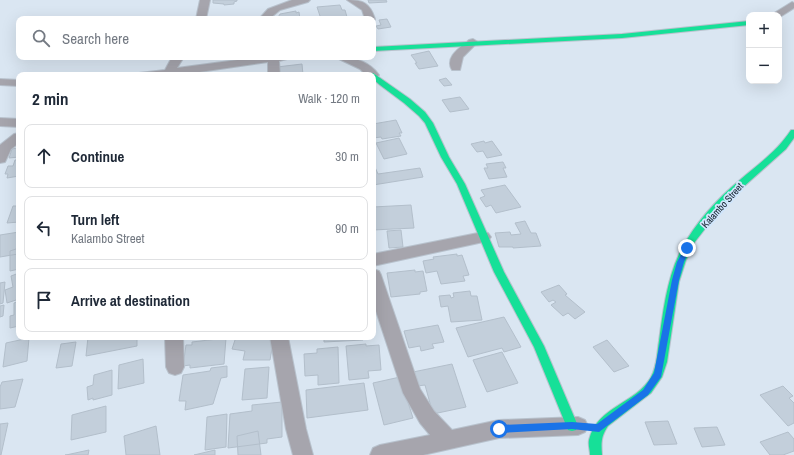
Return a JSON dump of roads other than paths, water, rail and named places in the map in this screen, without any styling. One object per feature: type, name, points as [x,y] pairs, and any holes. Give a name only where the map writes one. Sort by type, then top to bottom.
[{"type":"street","points":[[202,16],[205,0]]},
{"type":"street","points":[[267,16],[272,11],[284,5],[305,0]]},
{"type":"street","points":[[352,0],[367,9],[369,16]]},
{"type":"street","points":[[780,12],[791,4]]},
{"type":"street","points":[[376,49],[473,42],[653,34],[746,23]]},
{"type":"street","points":[[456,68],[455,62],[457,56],[473,42]]},
{"type":"street","points":[[170,72],[176,60]]},
{"type":"street","points":[[176,72],[263,60]]},
{"type":"street","points":[[275,72],[277,60]]},
{"type":"street","points":[[349,60],[364,67],[370,72]]},
{"type":"street","points":[[376,77],[407,101],[422,114],[429,123],[445,157],[461,184],[499,272],[540,346],[572,426]]},
{"type":"street","points":[[0,82],[16,83]]},
{"type":"street","points":[[0,122],[16,123]]},
{"type":"street","name":"Kalambo Street","points":[[599,428],[619,411],[646,393],[658,374],[676,280],[687,248],[702,226],[738,186],[779,154],[794,132]]},
{"type":"street","points":[[0,159],[5,147],[16,139]]},
{"type":"street","points":[[376,259],[483,237]]},
{"type":"street","points":[[376,285],[412,393],[426,417],[447,439]]},
{"type":"street","points":[[174,340],[175,367]]},
{"type":"street","points":[[280,340],[294,421],[303,455]]},
{"type":"street","points":[[380,455],[447,439],[499,429],[572,426],[599,428],[594,438],[596,455]]}]
